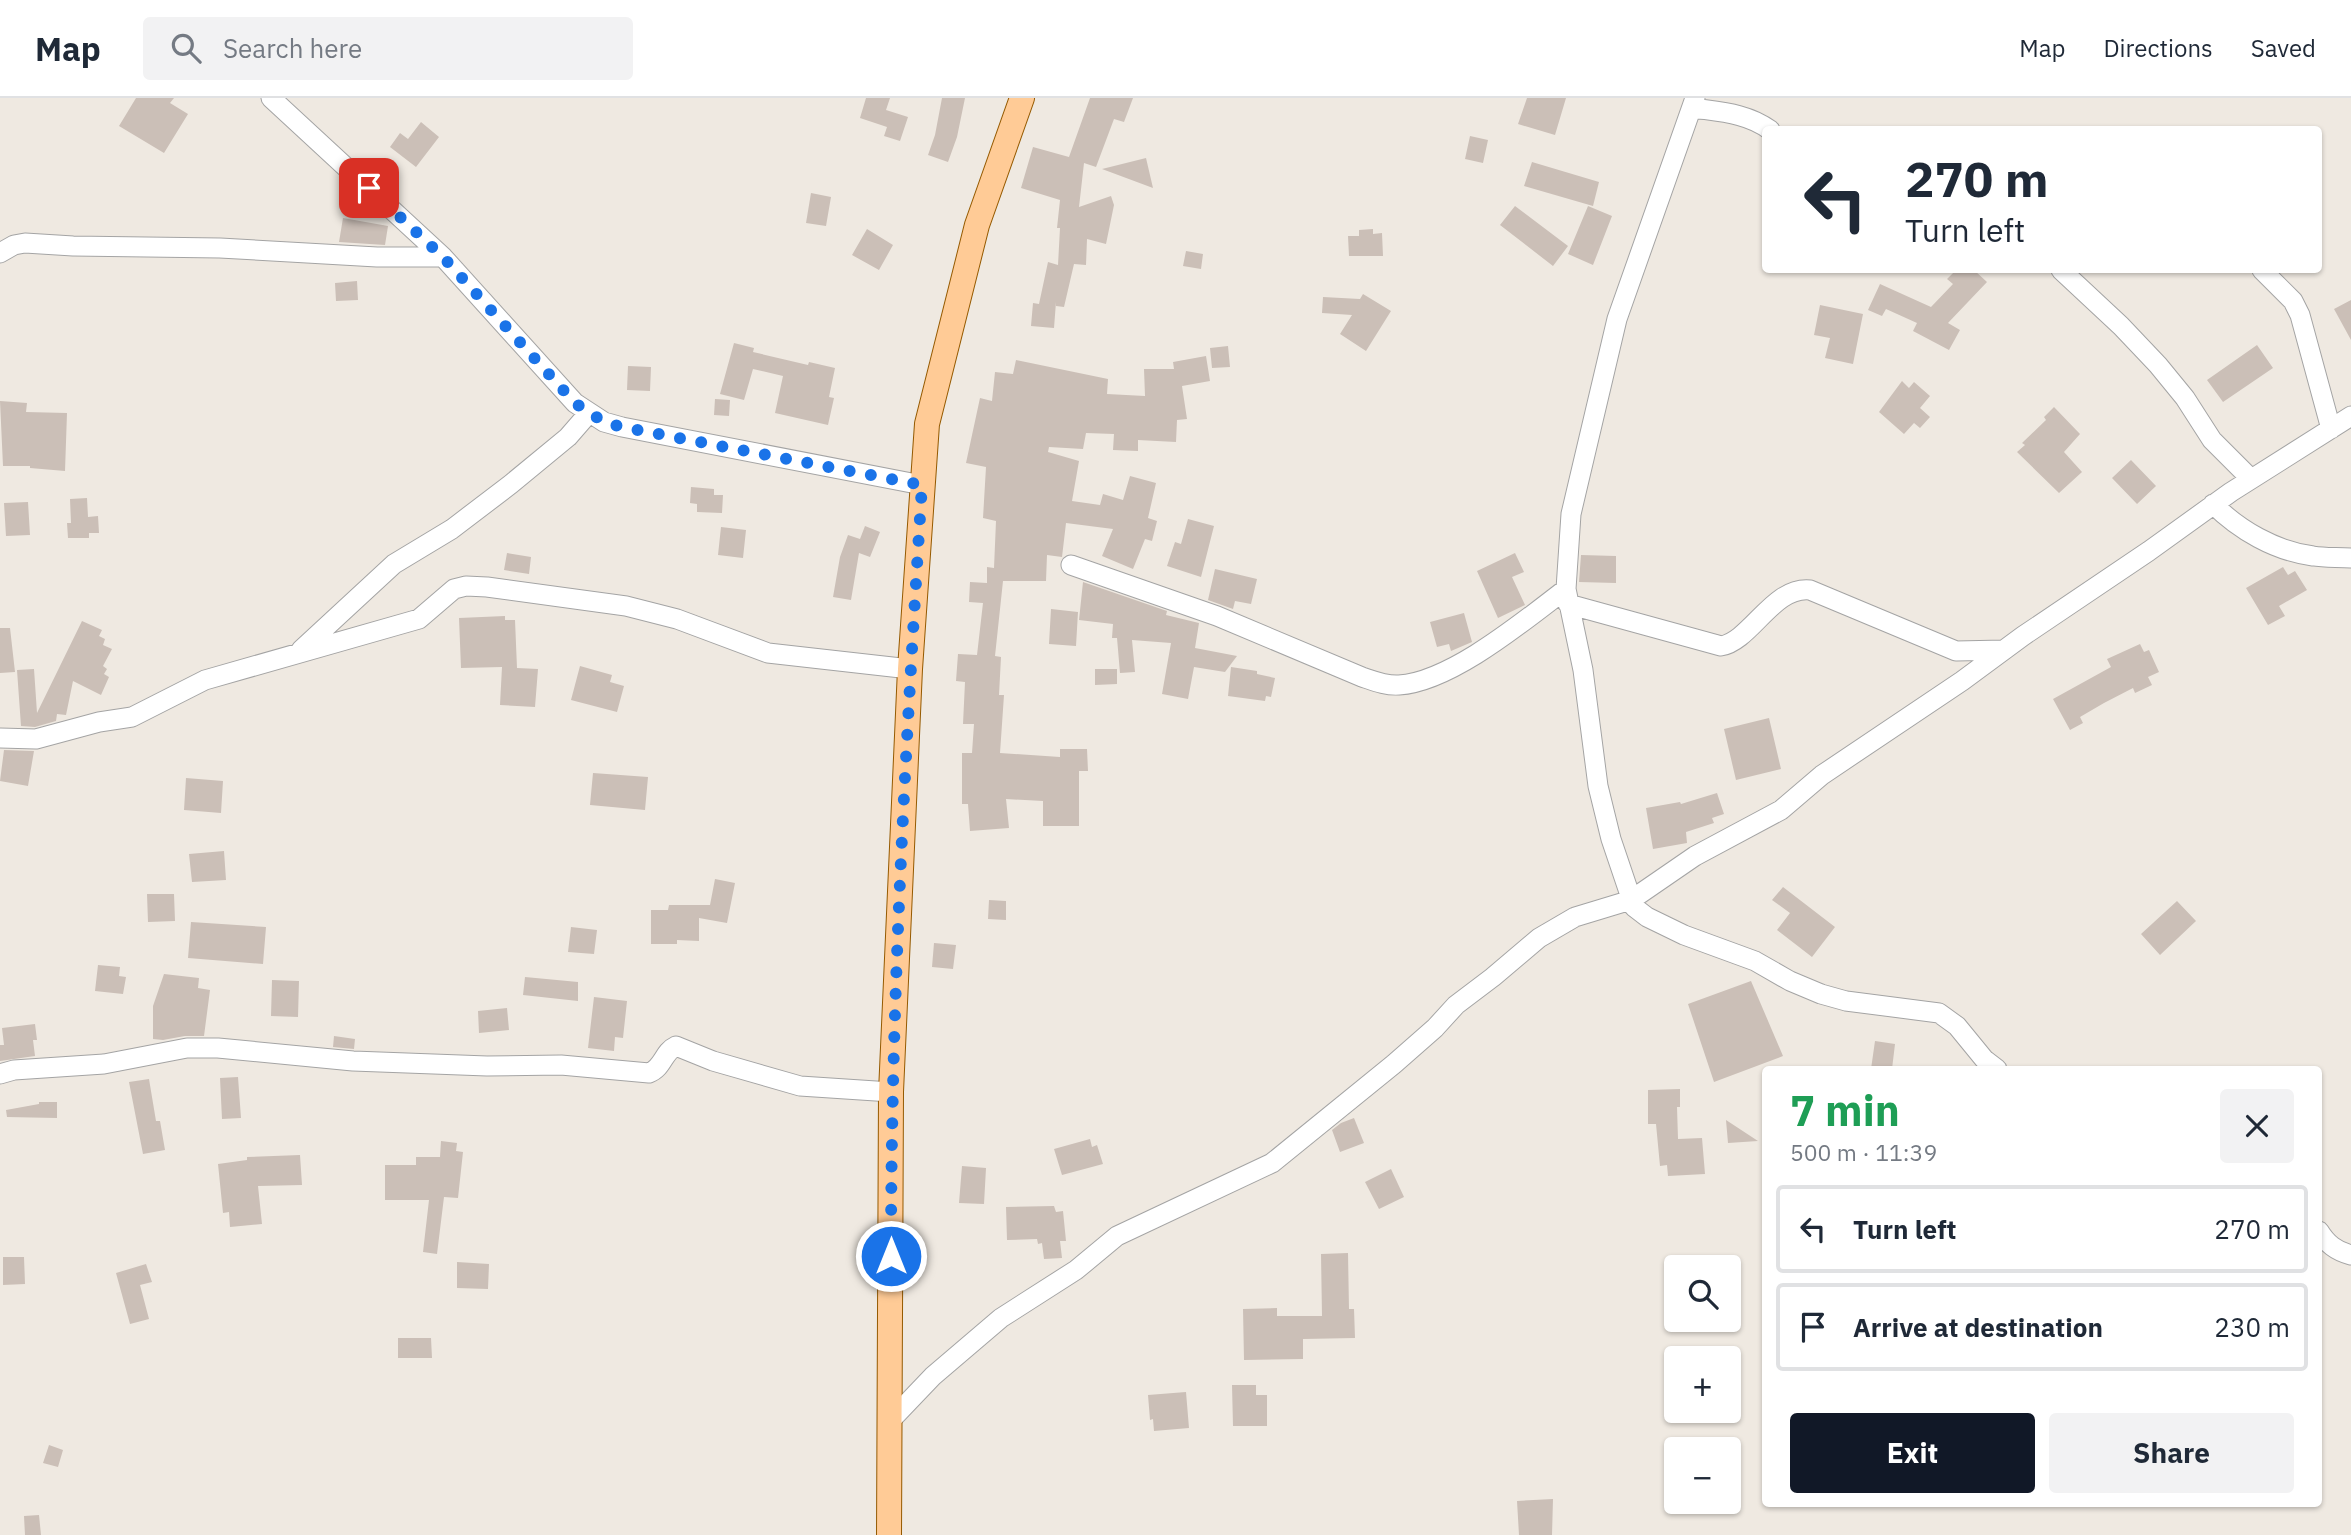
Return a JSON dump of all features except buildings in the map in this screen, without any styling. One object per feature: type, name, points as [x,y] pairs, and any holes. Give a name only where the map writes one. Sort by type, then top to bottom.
[{"type":"main road","points":[[889,1535],[891,1092],[910,669],[927,424],[977,225],[1022,98]]},
{"type":"street","points":[[271,98],[443,257],[588,414],[622,427],[922,485]]},
{"type":"street","points":[[1764,126],[1743,116],[1694,103],[1617,319],[1571,514],[1567,597],[1583,670],[1598,786],[1611,839],[1631,900],[1634,907],[1647,917],[1684,935],[1755,961],[1790,981],[1821,994],[1846,1001],[1939,1013],[1958,1026],[1984,1059],[1993,1066]]},
{"type":"street","points":[[0,253],[14,245],[25,243],[443,257]]},
{"type":"street","points":[[2064,273],[2158,365],[2185,398],[2212,440],[2251,479]]},
{"type":"street","points":[[2265,273],[2288,295],[2300,315],[2331,429]]},
{"type":"street","points":[[295,656],[394,564],[452,529],[568,437],[588,414]]},
{"type":"street","points":[[891,1420],[933,1376],[1001,1318],[1076,1270],[1117,1236],[1272,1163],[1394,1064],[1435,1028],[1456,1005],[1493,978],[1539,938],[1575,917],[1631,900],[1695,856],[1781,810],[1822,775],[1962,681],[2251,479],[2351,416]]},
{"type":"street","points":[[2213,505],[2246,532],[2283,548],[2312,556],[2351,558]]},
{"type":"street","points":[[1071,565],[1217,616],[1382,684],[1400,685],[1447,669],[1567,597]]},
{"type":"street","points":[[0,738],[36,739],[99,722],[132,717],[205,681],[419,619],[453,589],[466,586],[626,606],[677,619],[768,653],[910,669]]},
{"type":"street","points":[[1567,597],[1721,646],[1737,638],[1785,596],[1800,589],[1810,590],[1956,652],[2005,650]]},
{"type":"street","points":[[0,1074],[14,1070],[104,1064],[187,1048],[218,1048],[353,1061],[487,1066],[561,1065],[649,1073],[658,1069],[672,1047],[676,1046],[713,1061],[800,1086],[891,1092]]},
{"type":"street","points":[[2322,1235],[2329,1245],[2351,1255]]},
{"type":"route","points":[[369,188],[443,257],[588,414],[622,427],[922,485],[910,669],[891,1092],[891,1256]]}]
